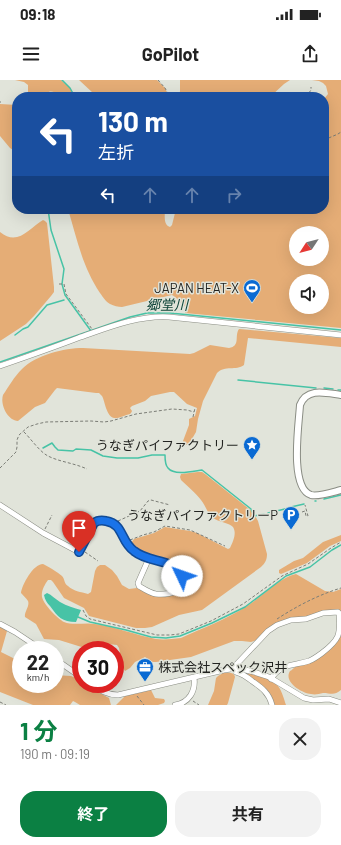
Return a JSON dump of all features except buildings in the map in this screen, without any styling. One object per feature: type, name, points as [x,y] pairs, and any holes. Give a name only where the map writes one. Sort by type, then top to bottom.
[{"type":"street","points":[[0,366],[96,332],[148,317],[169,317],[341,335]]},
{"type":"street","points":[[341,395],[316,392],[304,397],[300,405],[296,446],[297,466],[303,489],[306,493],[314,496],[341,490]]},
{"type":"street","points":[[0,506],[43,533],[79,552],[92,526],[97,521],[104,520],[115,524],[129,547],[136,553],[143,557],[149,558],[168,563],[175,567],[184,580],[181,589],[174,592],[155,594],[139,586],[138,583],[149,558]]},
{"type":"street","points":[[235,668],[235,666],[268,631],[277,625],[291,620],[306,619],[323,614],[339,613],[339,633],[332,644],[312,660],[287,665],[280,668],[271,679]]},
{"type":"street","points":[[0,624],[28,641]]},
{"type":"street","points":[[235,668],[236,672],[246,676],[264,690],[271,699],[272,705]]},
{"type":"street","points":[[106,693],[118,695],[235,668],[254,672],[271,679],[304,698],[313,700],[328,699],[341,703]]},
{"type":"street","points":[[175,705],[182,704],[190,698],[195,680],[194,677]]},
{"type":"path","points":[[158,80],[167,92]]},
{"type":"path","points":[[310,92],[311,87]]},
{"type":"path","points":[[329,138],[341,132]]},
{"type":"path","points":[[61,284],[64,284],[66,294],[92,329]]},
{"type":"path","points":[[193,417],[195,408]]},
{"type":"path","points":[[0,468],[16,452],[17,437],[32,425],[42,422],[104,422],[136,414],[172,409],[194,412]]},
{"type":"path","points":[[24,431],[42,452],[48,456],[86,469]]},
{"type":"path","points":[[115,524],[119,520],[140,511],[148,501],[153,500],[170,505]]},
{"type":"path","points":[[302,512],[305,511],[306,516],[308,516],[305,505]]},
{"type":"path","points":[[43,533],[52,515]]},
{"type":"path","points":[[68,525],[87,535]]},
{"type":"path","points":[[126,542],[166,526],[190,530],[225,546]]},
{"type":"path","points":[[82,610],[90,619],[156,635],[170,636],[179,634],[211,621],[244,604],[282,576],[308,564],[341,542]]},
{"type":"path","points":[[81,548],[98,561]]},
{"type":"path","points":[[276,620],[297,606],[341,588]]},
{"type":"path","points":[[134,691],[134,694],[144,705]]},
{"type":"path","points":[[190,698],[199,705]]},
{"type":"path","points":[[0,702],[6,705]]},
{"type":"shaded area","points":[[15,80],[61,80],[70,88],[72,92],[28,92],[28,85],[24,82]]},
{"type":"shaded area","points":[[79,80],[157,80],[167,92],[92,92]]},
{"type":"shaded area","points":[[180,80],[290,80],[275,92],[180,91]]},
{"type":"shaded area","points":[[312,80],[341,80],[341,328],[185,313],[185,310],[189,308],[184,306],[172,295],[122,307],[114,306],[107,302],[94,283],[84,262],[69,214],[165,214],[165,222],[170,227],[175,214],[329,214],[329,92],[328,92],[326,86],[319,81]]},
{"type":"shaded area","points":[[0,104],[12,105],[12,149],[0,136]]},
{"type":"shaded area","points":[[43,220],[47,223],[54,292],[26,324],[0,341],[0,232],[12,238],[18,237]]},
{"type":"shaded area","points":[[239,329],[341,338],[341,347],[248,338],[244,365],[238,368],[223,369],[217,373],[203,401],[196,432],[187,445],[185,445],[183,441],[189,425],[189,419],[195,416],[197,408],[187,404],[174,392],[151,396],[145,401],[132,406],[130,408],[132,411],[130,414],[116,418],[111,417],[102,396],[99,393],[57,388],[45,403],[35,407],[18,421],[11,418],[5,411],[2,399],[3,395],[22,369],[42,356],[75,348],[190,354],[210,345],[229,348],[233,347],[236,343]]},
{"type":"shaded area","points":[[202,472],[253,512],[258,521],[267,554],[266,561],[261,567],[202,610],[179,615],[152,627],[145,628],[136,628],[89,616],[84,608],[64,598],[53,582],[48,580],[43,590],[42,597],[45,604],[61,620],[76,624],[103,625],[156,639],[181,638],[239,611],[284,579],[296,574],[325,591],[333,592],[341,589],[341,612],[338,610],[306,617],[290,618],[276,623],[267,629],[257,640],[251,642],[234,641],[191,657],[153,662],[145,657],[135,662],[125,671],[124,641],[72,641],[72,644],[59,640],[44,639],[36,624],[25,617],[28,601],[21,593],[23,585],[32,571],[39,565],[43,564],[50,567],[63,577],[65,583],[72,589],[88,594],[91,592],[97,567],[100,565],[105,565],[112,570],[122,585],[129,589],[137,588],[151,595],[182,590],[182,572],[134,549],[131,543],[134,539],[154,533],[165,527],[197,533],[228,549],[230,548],[235,535],[233,527],[229,524],[218,521],[209,514],[199,497],[181,480],[181,474]]},
{"type":"shaded area","points":[[341,535],[341,541],[330,546],[307,563],[281,574],[279,573],[279,570],[294,561],[303,558],[323,542]]},
{"type":"shaded area","points":[[47,593],[70,607],[81,610],[76,622],[64,620],[58,616],[46,600],[44,595]]},
{"type":"shaded area","points":[[0,627],[7,631],[1,652],[12,658],[12,693],[64,693],[64,676],[71,676],[72,693],[100,693],[109,698],[111,705],[80,705],[73,701],[70,705],[33,705],[0,692]]},
{"type":"shaded area","points":[[341,635],[341,690],[334,694],[314,694],[303,692],[294,686],[289,679],[290,671],[331,649]]},
{"type":"shaded area","points":[[223,673],[232,673],[235,677],[228,703],[227,705],[208,705],[214,691],[216,678]]},
{"type":"shaded area","points":[[248,673],[272,681],[276,684],[281,690],[286,705],[274,705],[247,675]]},
{"type":"shaded area","points":[[151,690],[155,698],[164,699],[164,703],[158,705],[116,705],[125,696]]},
{"type":"waterway","points":[[62,80],[72,92]]},
{"type":"waterway","points":[[49,214],[51,230],[64,269],[62,284],[65,295],[91,331]]},
{"type":"waterway","points":[[15,335],[28,327],[47,305],[64,300]]},
{"type":"waterway","name":"郷堂川","points":[[0,362],[130,317],[147,313],[170,313],[341,330]]},
{"type":"waterway","points":[[238,380],[316,388]]},
{"type":"waterway","points":[[324,388],[333,389]]},
{"type":"waterway","points":[[43,448],[52,443],[58,450],[91,450],[103,456],[117,458],[138,458],[152,455],[165,455],[166,465],[171,470],[175,472],[202,470],[251,509],[254,516],[264,514]]},
{"type":"waterway","points":[[324,499],[341,495]]},
{"type":"waterway","points":[[291,507],[304,504]]},
{"type":"waterway","points":[[268,513],[289,508]]},
{"type":"waterway","points":[[78,617],[90,622],[151,637],[166,638],[180,636],[245,607],[286,576],[310,567],[341,545]]},
{"type":"place","name":"JAPAN HEAT-X","points":[[252,303]]},
{"type":"place","name":"うなぎパイファクトリー","points":[[252,460]]},
{"type":"place","name":"うなぎパイファクトリーP","points":[[291,530]]},
{"type":"place","name":"株式会社スペック沢井","points":[[145,682]]},
{"type":"route","points":[[79,552],[94,523],[104,520],[112,522],[117,526],[129,547],[136,553],[147,558],[172,565],[181,573],[182,576]]}]
